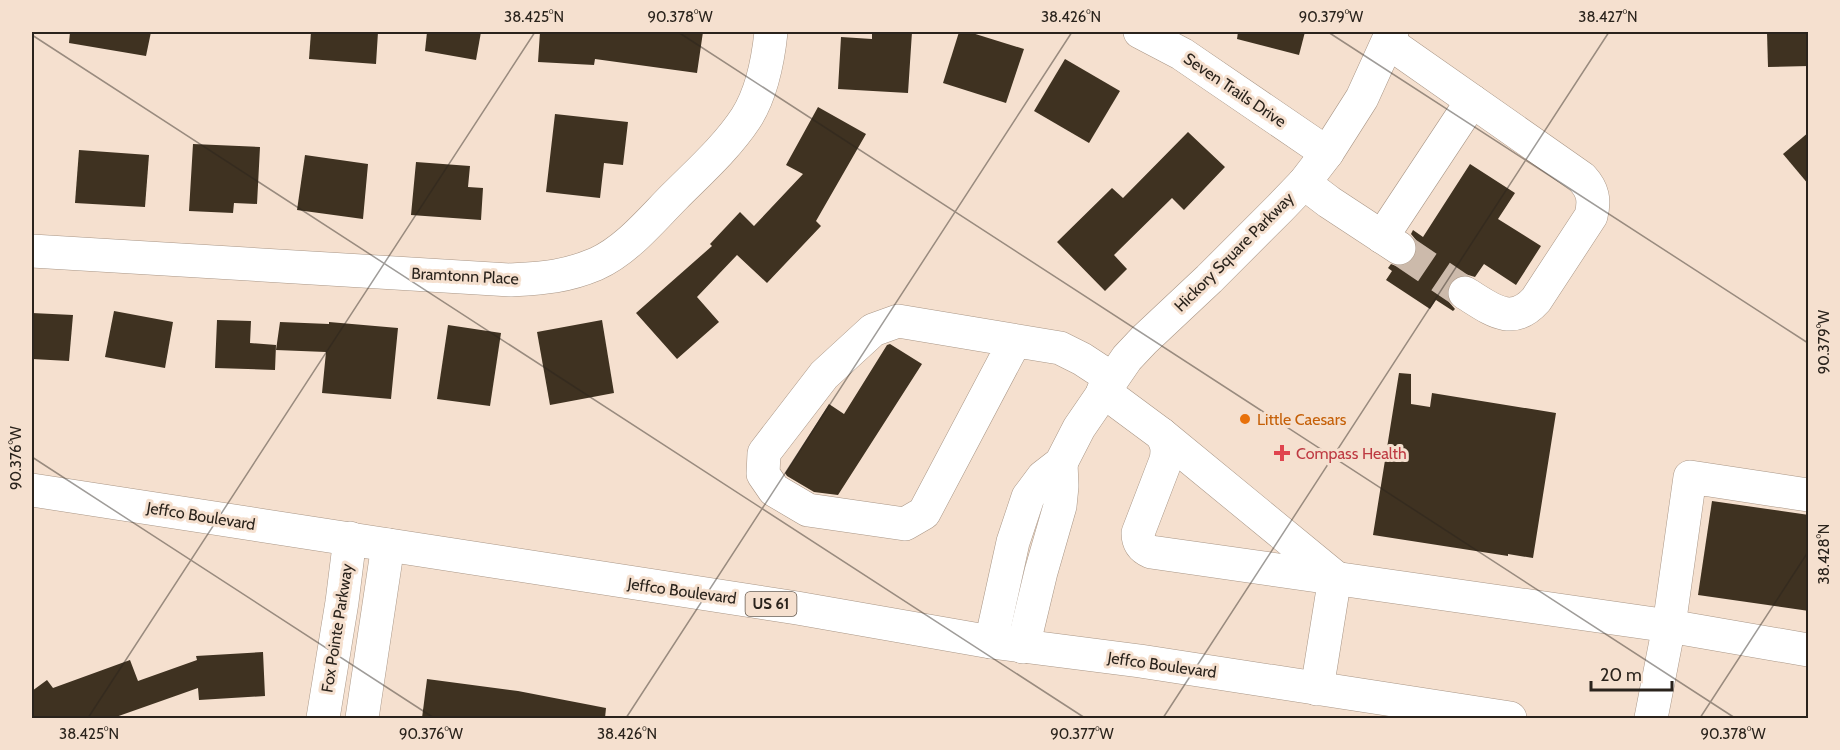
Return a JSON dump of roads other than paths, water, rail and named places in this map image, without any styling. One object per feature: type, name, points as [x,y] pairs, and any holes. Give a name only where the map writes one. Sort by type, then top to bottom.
[{"type":"street","name":"Bramtonn Place","points":[[32,251],[511,280],[564,276],[598,263],[628,243],[716,155],[746,118],[760,89],[769,55],[771,32]]},
{"type":"street","name":"Seven Trails Drive","points":[[1140,32],[1182,54],[1328,153]]},
{"type":"street","name":"Hickory Square Parkway","points":[[991,642],[1001,592],[1028,497],[1043,477],[1061,463],[1079,428],[1107,385],[1144,340],[1209,279],[1304,183],[1328,153],[1362,98],[1390,37]]},
{"type":"street","points":[[1390,37],[1472,101],[1582,178],[1593,195],[1594,206],[1591,216],[1536,300],[1528,308],[1519,313],[1505,314],[1495,311],[1466,292]]},
{"type":"street","points":[[1304,183],[1391,243],[1472,101]]},
{"type":"street","points":[[1015,341],[924,513],[905,524],[808,510],[774,490],[763,474],[764,453],[824,375],[873,330],[898,321],[1060,348],[1082,359],[1161,434],[1335,577]]},
{"type":"street","points":[[1161,434],[1166,441],[1168,451],[1138,533],[1138,541],[1143,549],[1151,552],[1669,626],[1809,650]]},
{"type":"street","name":"Hickory Square Parkway","points":[[1023,647],[1060,506],[1061,463]]},
{"type":"street","points":[[1651,718],[1669,626],[1690,477],[1809,495]]},
{"type":"street","name":"Jeffco Boulevard","points":[[32,490],[797,608],[1023,647],[1140,661],[1510,718]]},
{"type":"street","name":"Fox Pointe Parkway","points":[[322,718],[350,538]]},
{"type":"street","points":[[362,718],[388,545]]},
{"type":"street","points":[[1317,689],[1335,577]]},
{"type":"tunnel","points":[[1400,249],[1465,293]]},
{"type":"place","name":"Little Caesars","points":[[1245,419]]},
{"type":"place","name":"Compass Health","points":[[1282,453]]}]
